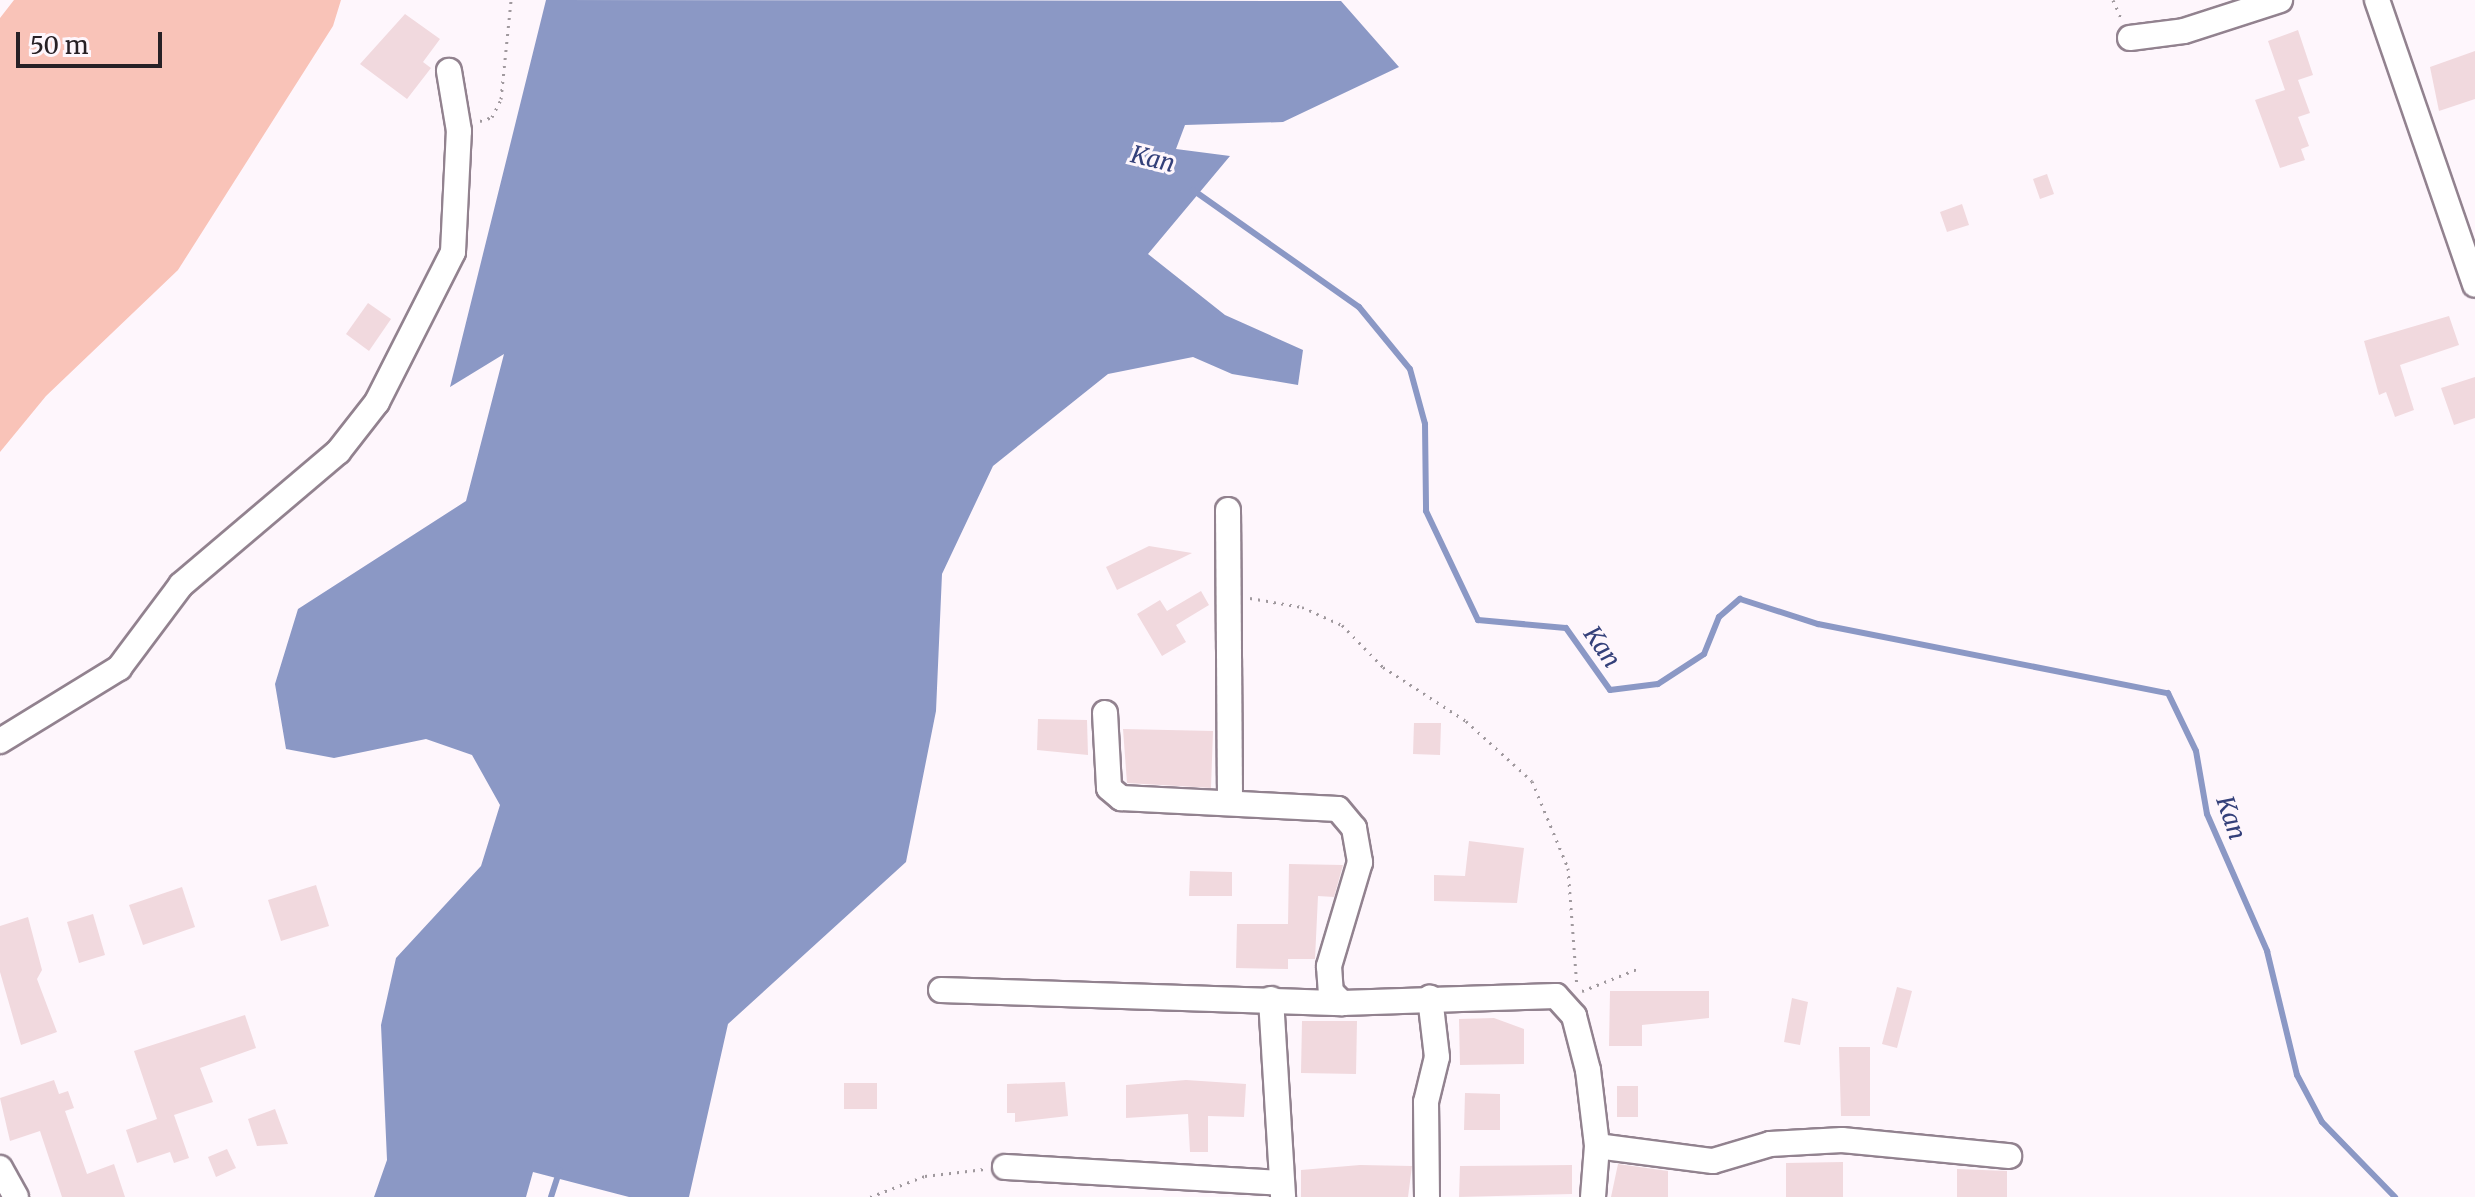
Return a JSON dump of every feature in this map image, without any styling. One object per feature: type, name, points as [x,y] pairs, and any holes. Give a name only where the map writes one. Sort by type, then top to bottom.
[{"type":"street","points":[[2130,38],[2184,31],[2280,0]]},
{"type":"street","points":[[2377,0],[2475,285]]},
{"type":"street","points":[[0,741],[119,668],[181,585],[338,452],[377,402],[453,252],[459,131],[449,71]]},
{"type":"street","points":[[1228,510],[1232,596],[1230,803]]},
{"type":"street","points":[[1105,713],[1109,788],[1121,798],[1338,809],[1354,828],[1360,862],[1329,966],[1331,992],[1342,1003]]},
{"type":"street","points":[[941,990],[1342,1003],[1430,997],[1556,996],[1568,1003],[1588,1070],[1597,1146],[1593,1197]]},
{"type":"street","points":[[1427,1197],[1426,1102],[1437,1057],[1430,997]]},
{"type":"street","points":[[1005,1167],[1283,1190],[1271,999]]},
{"type":"street","points":[[1597,1146],[1713,1161],[1770,1144],[1842,1140],[2009,1156]]},
{"type":"street","points":[[0,1168],[16,1197]]},
{"type":"path","points":[[459,131],[492,117],[501,99],[511,0]]},
{"type":"path","points":[[1232,596],[1302,607],[1342,625],[1383,667],[1466,721],[1532,781],[1568,868],[1577,995],[1594,982],[1637,969]]},
{"type":"path","points":[[870,1197],[925,1176],[1005,1167]]},
{"type":"shaded area","points":[[14,0],[341,0],[333,26],[178,270],[46,396],[0,452],[0,18]]},
{"type":"water","points":[[546,0],[1341,1],[1399,67],[1283,122],[1185,125],[1176,149],[1230,156],[1148,254],[1225,315],[1303,350],[1298,385],[1232,374],[1193,357],[1108,374],[993,466],[942,574],[936,711],[906,862],[728,1024],[689,1197],[629,1197],[533,1172],[526,1197],[374,1197],[387,1160],[381,1025],[396,958],[481,866],[500,805],[472,755],[426,739],[334,758],[286,749],[275,684],[298,609],[466,501],[504,354],[450,387]]},
{"type":"building","points":[[405,14],[440,39],[423,62],[431,68],[407,99],[360,64]]},
{"type":"building","points":[[2298,30],[2313,75],[2298,80],[2310,113],[2298,117],[2309,146],[2301,149],[2305,160],[2280,168],[2255,100],[2285,90],[2268,41]]},
{"type":"building","points":[[2475,51],[2475,99],[2439,111],[2430,67]]},
{"type":"building","points":[[2047,174],[2054,194],[2040,199],[2033,179]]},
{"type":"building","points":[[1962,204],[1969,225],[1947,232],[1940,212]]},
{"type":"building","points":[[368,303],[391,319],[369,351],[346,334]]},
{"type":"building","points":[[2449,316],[2459,345],[2400,365],[2414,410],[2395,417],[2386,392],[2379,395],[2364,341]]},
{"type":"building","points":[[2475,377],[2475,418],[2454,425],[2441,388]]},
{"type":"building","points":[[1149,546],[1192,553],[1117,590],[1106,567]]},
{"type":"building","points":[[1201,591],[1209,605],[1176,625],[1186,642],[1162,656],[1137,614],[1160,600],[1167,611]]},
{"type":"building","points":[[1038,719],[1087,720],[1088,755],[1037,750]]},
{"type":"building","points":[[1414,723],[1441,723],[1440,755],[1413,754]]},
{"type":"building","points":[[1123,729],[1213,731],[1211,788],[1127,783]]},
{"type":"building","points":[[1469,841],[1524,848],[1517,903],[1434,901],[1434,875],[1465,876]]},
{"type":"building","points":[[1289,864],[1343,865],[1334,897],[1318,896],[1315,959],[1288,959],[1288,969],[1236,968],[1237,924],[1288,924]]},
{"type":"building","points":[[1190,871],[1232,872],[1232,896],[1189,896]]},
{"type":"building","points":[[316,885],[329,926],[281,941],[268,900]]},
{"type":"building","points":[[182,887],[195,927],[143,945],[129,905]]},
{"type":"building","points":[[93,914],[105,955],[79,963],[67,922]]},
{"type":"building","points":[[28,917],[42,970],[37,979],[57,1032],[21,1045],[0,972],[0,926]]},
{"type":"building","points":[[1897,987],[1912,991],[1897,1048],[1882,1044]]},
{"type":"building","points":[[1610,991],[1709,991],[1709,1018],[1642,1025],[1642,1046],[1609,1046]]},
{"type":"building","points":[[1792,998],[1808,1002],[1800,1045],[1784,1042]]},
{"type":"building","points":[[245,1015],[256,1048],[200,1068],[213,1102],[174,1115],[189,1158],[174,1163],[170,1152],[137,1163],[126,1130],[157,1119],[134,1051]]},
{"type":"building","points":[[1494,1018],[1524,1029],[1524,1064],[1460,1065],[1459,1019]]},
{"type":"building","points":[[1302,1021],[1357,1021],[1356,1074],[1301,1073]]},
{"type":"building","points":[[1839,1047],[1870,1047],[1870,1116],[1841,1116]]},
{"type":"building","points":[[54,1080],[59,1094],[68,1091],[74,1108],[65,1111],[87,1174],[114,1164],[125,1197],[62,1197],[40,1131],[10,1141],[0,1098]]},
{"type":"building","points":[[1186,1080],[1246,1084],[1244,1117],[1208,1116],[1208,1152],[1190,1152],[1188,1114],[1126,1118],[1126,1085]]},
{"type":"building","points":[[1065,1082],[1068,1116],[1015,1122],[1015,1113],[1007,1113],[1007,1084]]},
{"type":"building","points":[[844,1083],[877,1083],[877,1109],[844,1109]]},
{"type":"building","points":[[1617,1086],[1638,1086],[1638,1117],[1617,1117]]},
{"type":"building","points":[[1465,1093],[1500,1094],[1500,1130],[1464,1130]]},
{"type":"building","points":[[275,1109],[288,1144],[257,1146],[248,1119]]},
{"type":"building","points":[[227,1149],[236,1168],[216,1177],[208,1157]]},
{"type":"building","points":[[1843,1162],[1843,1197],[1786,1197],[1786,1163]]},
{"type":"building","points":[[1618,1164],[1668,1171],[1668,1197],[1611,1197]]},
{"type":"building","points":[[1360,1165],[1412,1166],[1408,1197],[1301,1197],[1301,1170]]},
{"type":"building","points":[[1572,1165],[1572,1194],[1459,1197],[1460,1166]]},
{"type":"building","points":[[1957,1169],[2007,1171],[2007,1197],[1957,1197]]},
{"type":"waterway","name":"Kan","points":[[1193,190],[1359,307],[1410,369],[1425,424],[1426,511],[1478,620],[1566,628],[1610,690],[1658,684],[1704,654],[1719,617],[1740,599],[1818,624],[2168,693],[2196,751],[2207,814],[2267,951],[2297,1075],[2322,1122],[2395,1197]]},
{"type":"waterway","points":[[551,1197],[560,1170]]}]
